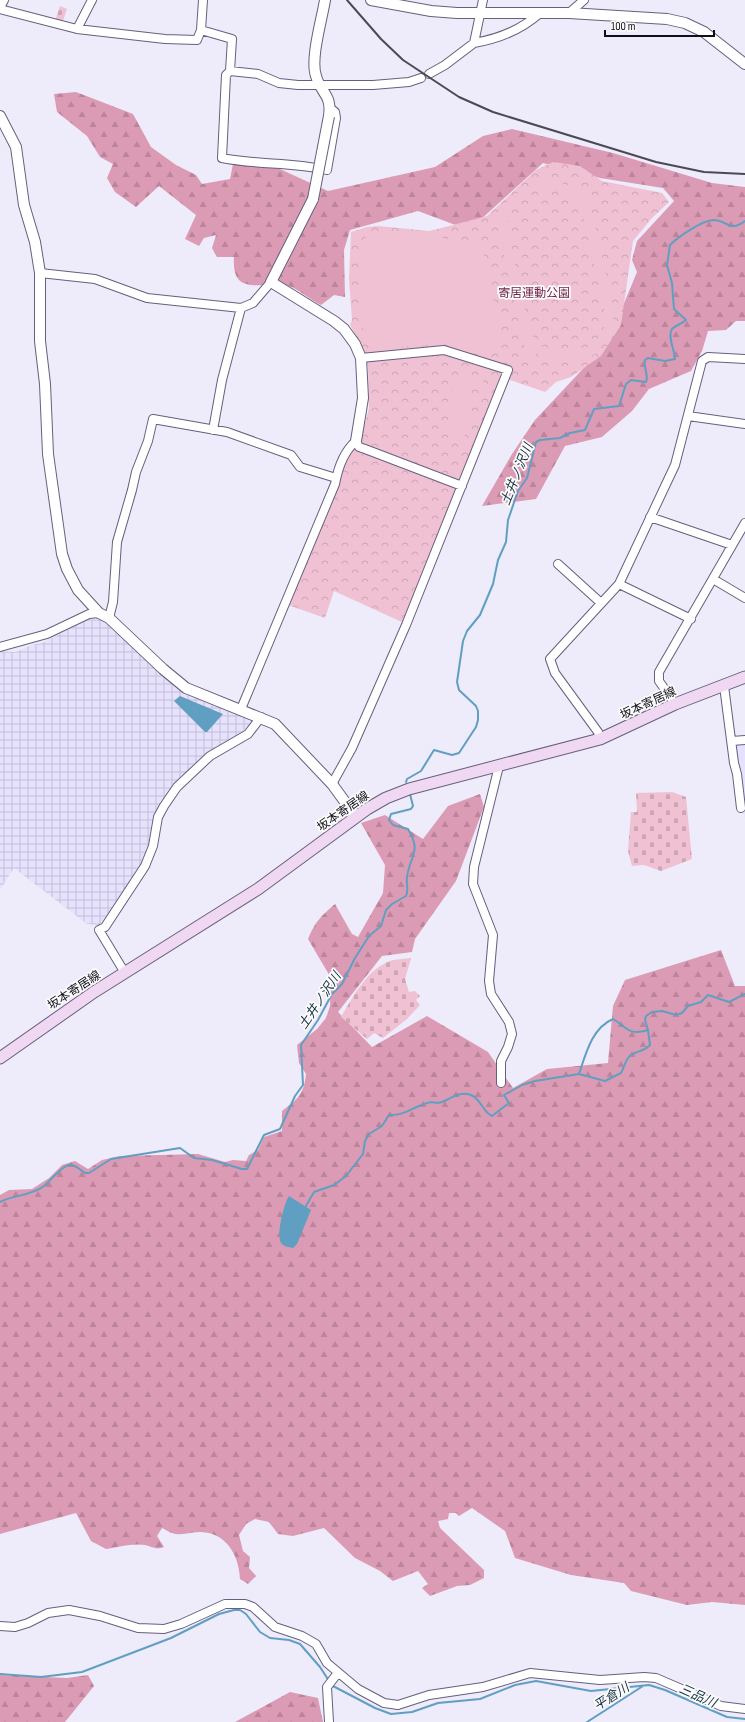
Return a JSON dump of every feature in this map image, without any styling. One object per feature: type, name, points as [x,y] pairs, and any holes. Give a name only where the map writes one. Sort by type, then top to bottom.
[{"type":"main road","name":"坂本寄居線","points":[[0,1058],[63,1012],[258,889],[377,802],[394,794],[600,739],[675,704],[745,678]]},
{"type":"street","points":[[4,0],[0,8],[77,29],[165,39],[197,40],[201,30],[203,0]]},
{"type":"street","points":[[77,29],[92,0]]},
{"type":"street","points":[[40,273],[96,279],[147,298],[242,308],[252,303],[263,289],[271,282],[313,199],[330,112],[330,101],[316,77],[314,62],[325,0]]},
{"type":"street","points":[[371,0],[431,11],[481,14],[569,13],[667,19],[685,23],[718,41],[745,64]]},
{"type":"street","points":[[474,42],[483,0]]},
{"type":"street","points":[[569,13],[584,0]]},
{"type":"street","points":[[429,74],[445,65],[474,42],[490,40],[509,33],[540,14]]},
{"type":"street","points":[[201,30],[232,39],[230,71],[226,75],[222,158],[253,163],[291,164],[327,170],[336,118],[335,112],[330,112]]},
{"type":"street","points":[[230,71],[258,74],[279,83],[298,85],[394,84],[409,82],[421,78]]},
{"type":"street","points":[[0,116],[16,147],[24,205],[35,242],[40,273],[40,341],[45,384],[48,454],[60,547],[67,569],[78,590],[98,613],[109,618],[163,669],[186,688],[261,717],[275,724],[332,784],[356,817]]},
{"type":"street","points":[[241,709],[335,484],[342,458],[350,446],[356,441],[362,408],[360,358],[355,344],[344,329],[271,282]]},
{"type":"street","points":[[213,430],[222,380],[242,308]]},
{"type":"street","points":[[332,784],[352,748],[406,625],[508,370],[444,350],[360,358]]},
{"type":"street","points":[[600,739],[598,732],[555,673],[550,659],[619,584],[675,465],[702,361],[708,357],[745,359]]},
{"type":"street","points":[[688,416],[745,424]]},
{"type":"street","points":[[109,618],[113,602],[117,542],[136,472],[148,441],[153,419],[227,432],[291,455],[300,466],[336,478]]},
{"type":"street","points":[[356,441],[359,446],[365,449],[462,486]]},
{"type":"street","points":[[650,517],[732,545]]},
{"type":"street","points":[[675,704],[659,681],[659,672],[691,619],[745,523]]},
{"type":"street","points":[[558,564],[601,603]]},
{"type":"street","points":[[713,579],[745,598]]},
{"type":"street","points":[[619,584],[691,619]]},
{"type":"street","points":[[0,647],[47,634],[89,614],[98,613]]},
{"type":"street","points":[[724,686],[741,808]]},
{"type":"street","points":[[125,973],[99,930],[105,927],[145,866],[153,846],[158,817],[177,787],[192,772],[210,756],[248,734],[261,717]]},
{"type":"street","points":[[732,741],[745,740]]},
{"type":"street","points":[[499,766],[474,867],[473,884],[493,936],[489,981],[491,994],[509,1022],[512,1034],[508,1047],[501,1061],[501,1083]]},
{"type":"street","points":[[0,1626],[15,1627],[28,1623],[48,1613],[69,1610],[100,1616],[138,1628],[164,1629],[181,1624],[225,1604],[245,1604],[253,1607],[275,1627],[302,1636],[316,1644],[335,1675],[372,1698],[384,1703],[398,1705],[429,1695],[483,1687],[530,1673],[600,1680],[644,1677],[656,1678],[668,1681],[721,1706],[745,1709]]},
{"type":"street","points":[[329,1722],[328,1684],[335,1675]]},
{"type":"shaded area","points":[[89,619],[107,620],[173,683],[253,719],[253,723],[245,732],[172,789],[144,861],[103,925],[87,924],[14,868],[0,890],[0,651],[16,652],[31,645],[42,643]]},
{"type":"shaded area","points":[[745,743],[745,819],[736,744]]},
{"type":"green space","points":[[60,6],[67,9],[62,24],[55,21]]},
{"type":"green space","points":[[76,92],[133,114],[151,147],[176,165],[196,175],[202,184],[230,179],[233,164],[258,159],[328,191],[435,167],[483,136],[512,129],[613,153],[712,183],[745,187],[745,321],[736,321],[726,330],[708,331],[702,351],[691,371],[649,389],[632,411],[602,437],[565,446],[536,499],[482,506],[512,454],[535,420],[608,342],[637,272],[632,260],[637,241],[674,201],[663,188],[600,178],[543,163],[469,230],[418,211],[350,230],[344,250],[345,297],[334,295],[321,305],[289,286],[252,285],[244,283],[238,279],[235,270],[234,257],[217,257],[212,248],[216,235],[204,238],[199,246],[185,239],[196,215],[159,186],[136,207],[115,192],[107,178],[113,164],[100,157],[87,136],[57,112],[54,94]]},
{"type":"green space","name":"寄居運動公園","points":[[553,162],[580,166],[602,181],[662,193],[669,202],[651,219],[633,241],[621,325],[601,356],[571,377],[556,382],[545,392],[504,378],[404,623],[334,591],[325,618],[288,605],[347,459],[364,427],[369,408],[368,366],[364,350],[350,325],[352,320],[349,279],[351,232],[367,227],[378,226],[430,231],[487,216],[536,170]]},
{"type":"green space","points":[[553,180],[573,187],[590,203],[614,311],[611,328],[606,341],[598,351],[588,358],[577,362],[564,362],[550,358],[535,350],[537,360],[528,362],[495,215],[521,191],[544,181]],"holes":[[[542,188],[565,193],[575,199],[582,209],[606,316],[604,327],[600,336],[593,344],[575,353],[565,354],[544,348],[537,342],[529,329],[507,227],[510,213],[523,197]]]},
{"type":"green space","points":[[372,231],[414,232],[482,246],[502,336],[490,350],[479,353],[446,344],[372,349],[360,322],[362,241]]},
{"type":"green space","points":[[460,372],[484,380],[480,391],[456,382]]},
{"type":"green space","points":[[454,387],[479,396],[475,407],[450,398]]},
{"type":"green space","points":[[448,404],[472,412],[469,423],[444,415]]},
{"type":"green space","points":[[442,421],[467,429],[463,440],[438,432]]},
{"type":"green space","points":[[672,792],[686,797],[692,859],[661,871],[644,865],[632,866],[628,851],[631,812],[637,812],[636,793]]},
{"type":"green space","points":[[480,794],[484,807],[456,881],[415,939],[412,952],[382,956],[338,1012],[372,1047],[427,1016],[488,1052],[513,1088],[547,1069],[608,1063],[613,1006],[625,980],[721,950],[735,986],[745,986],[745,1605],[712,1602],[687,1605],[631,1591],[624,1583],[571,1575],[515,1558],[505,1531],[472,1508],[459,1516],[456,1513],[449,1513],[448,1519],[438,1521],[440,1528],[484,1570],[484,1578],[470,1585],[457,1586],[430,1596],[422,1588],[428,1584],[418,1571],[393,1581],[380,1571],[355,1558],[324,1528],[293,1536],[278,1534],[269,1522],[255,1519],[246,1524],[239,1535],[243,1551],[250,1557],[249,1568],[256,1576],[248,1584],[240,1579],[237,1562],[230,1547],[225,1541],[210,1533],[201,1532],[174,1534],[162,1528],[157,1536],[164,1547],[157,1548],[135,1544],[106,1549],[91,1541],[76,1513],[0,1534],[0,1195],[9,1190],[32,1189],[49,1178],[62,1165],[75,1161],[88,1169],[102,1160],[120,1156],[198,1154],[225,1162],[233,1160],[246,1161],[249,1155],[258,1150],[264,1137],[282,1131],[282,1111],[299,1096],[304,1087],[306,1074],[299,1063],[297,1045],[317,1029],[326,1018],[330,1006],[331,978],[308,939],[319,920],[335,904],[352,934],[358,937],[383,893],[385,865],[361,823],[385,815],[423,839],[448,806]]},
{"type":"green space","points":[[411,958],[405,979],[409,992],[415,991],[420,996],[416,1000],[420,1005],[407,1019],[383,1038],[374,1033],[367,1039],[341,1017],[362,984],[376,969],[393,960]]},
{"type":"green space","points":[[0,1675],[67,1678],[88,1675],[94,1686],[65,1722],[0,1722]]},
{"type":"green space","points":[[290,1692],[318,1698],[323,1722],[235,1722]]},
{"type":"water","points":[[180,696],[223,714],[207,732],[205,732],[174,701]]},
{"type":"water","points":[[289,1196],[311,1210],[297,1244],[293,1248],[287,1247],[281,1243],[279,1233],[281,1219]]},
{"type":"waterway","name":"土井ノ沢川","points":[[406,782],[407,779],[421,771],[434,750],[452,755],[459,753],[476,727],[478,720],[478,711],[476,706],[459,690],[457,682],[463,641],[467,631],[480,615],[493,584],[498,560],[506,542],[508,520],[518,491],[527,478],[536,442],[540,440],[560,438],[570,433],[585,430],[594,409],[619,406],[626,384],[631,380],[646,382],[647,377],[645,360],[648,358],[665,361],[675,359],[670,336],[671,332],[672,329],[686,320],[674,309],[672,283],[667,265],[670,245],[690,230],[708,221],[718,221],[732,226],[745,221]]},
{"type":"waterway","name":"土井ノ沢川","points":[[0,1202],[28,1194],[39,1189],[69,1165],[74,1165],[85,1173],[89,1173],[111,1159],[180,1148],[194,1158],[212,1160],[242,1169],[247,1169],[264,1135],[280,1129],[295,1096],[303,1085],[301,1045],[318,1020],[332,994],[342,984],[355,958],[369,936],[381,926],[386,910],[392,904],[406,896],[408,870],[414,853],[414,843],[408,829],[393,825],[389,820],[391,814],[411,809],[413,806],[410,794]]},
{"type":"waterway","points":[[306,1206],[314,1192],[334,1185],[346,1176],[363,1154],[365,1141],[369,1134],[382,1126],[389,1115],[404,1113],[431,1102],[440,1103],[457,1095],[469,1094],[476,1098],[486,1112],[492,1116],[509,1103],[504,1095],[522,1085],[535,1081],[579,1074],[587,1050],[595,1035],[600,1028],[613,1019],[628,1030],[641,1032],[648,1030],[645,1020],[646,1016],[652,1012],[662,1011],[676,1015],[682,1013],[688,1006],[701,1002],[708,995],[729,1002],[745,994]]},
{"type":"waterway","points":[[579,1074],[605,1081],[621,1073],[630,1056],[650,1045],[648,1030]]},
{"type":"waterway","points":[[0,1674],[41,1677],[82,1672],[171,1638],[219,1614],[240,1610],[246,1614],[260,1632],[270,1638],[289,1640],[300,1644],[320,1667],[329,1681]]},
{"type":"waterway","name":"三品川","points":[[331,1685],[375,1708],[391,1714],[412,1712],[438,1703],[480,1699],[515,1685],[536,1681],[591,1691],[649,1685],[665,1690],[727,1717],[745,1719]]},
{"type":"waterway","name":"平倉川","points":[[587,1722],[643,1686]]},
{"type":"railway","points":[[347,0],[381,39],[403,60],[459,97],[493,112],[656,162],[704,172],[745,174]]}]
